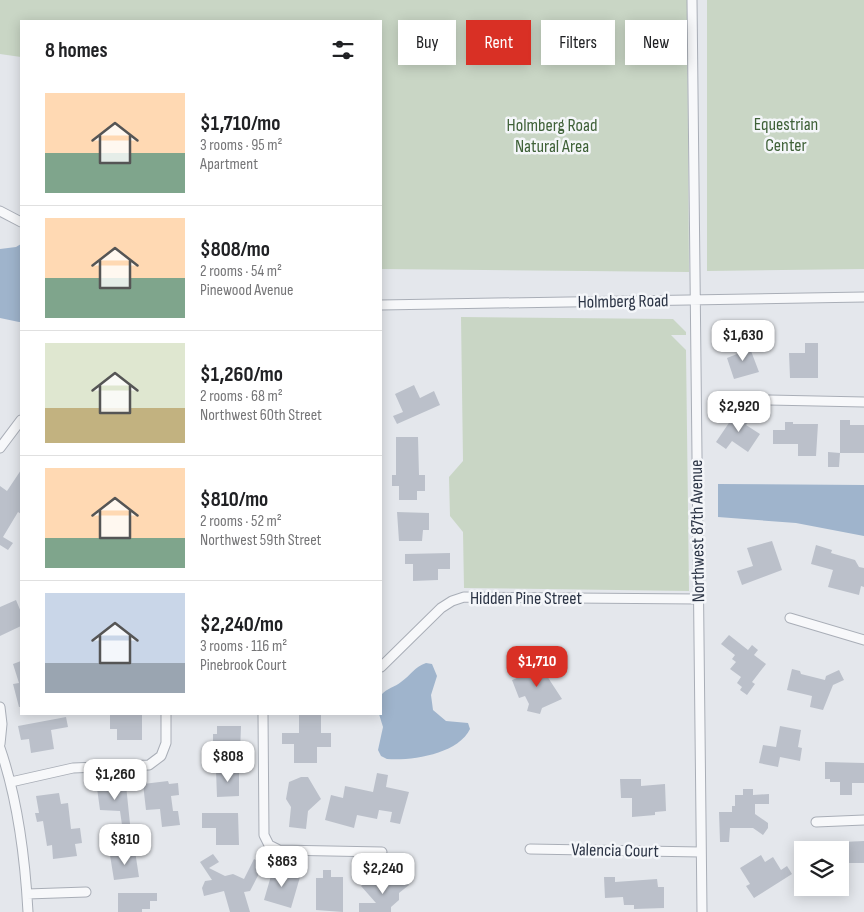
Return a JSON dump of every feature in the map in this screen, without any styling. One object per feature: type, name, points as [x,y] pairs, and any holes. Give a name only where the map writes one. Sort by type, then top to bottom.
[{"type":"street","name":"Northwest 87th Avenue","points":[[692,0],[702,912]]},
{"type":"street","points":[[0,211],[20,221]]},
{"type":"street","name":"Holmberg Road","points":[[382,305],[864,296]]},
{"type":"street","points":[[769,400],[864,402]]},
{"type":"street","points":[[1,446],[20,421]]},
{"type":"street","name":"Hidden Pine Street","points":[[382,666],[441,608],[452,601],[464,597],[698,599]]},
{"type":"street","points":[[790,618],[864,640]]},
{"type":"street","points":[[0,707],[2,724],[0,746],[11,782],[28,912]]},
{"type":"street","points":[[11,782],[73,768],[149,765],[161,756],[166,743],[166,715]]},
{"type":"street","points":[[263,715],[264,835],[269,844],[279,850],[382,852]]},
{"type":"street","points":[[816,822],[864,820]]},
{"type":"street","name":"Valencia Court","points":[[530,849],[700,852]]},
{"type":"street","points":[[27,894],[86,892]]},
{"type":"green space","name":"Holmberg Road Natural Area","points":[[0,0],[687,0],[689,272],[382,269],[382,20],[20,20],[20,57],[0,54]]},
{"type":"green space","name":"Equestrian Center","points":[[707,0],[864,0],[864,269],[707,271]]},
{"type":"green space","points":[[461,317],[673,319],[686,332],[686,335],[671,335],[686,350],[689,591],[464,588],[463,532],[450,516],[449,477],[463,461]]},
{"type":"water","points":[[20,245],[20,322],[0,318],[0,249]]},
{"type":"water","points":[[718,484],[864,485],[864,536],[796,523],[718,517]]},
{"type":"water","points":[[426,663],[432,664],[437,676],[431,695],[433,710],[446,721],[468,723],[470,729],[464,738],[445,750],[409,759],[387,759],[381,756],[378,750],[383,727],[379,715],[382,715],[382,694],[401,682],[418,667]]},
{"type":"building","points":[[748,343],[759,372],[734,379],[727,358],[737,354],[734,348]]},
{"type":"building","points":[[805,343],[818,343],[818,378],[790,378],[789,353],[805,353]]},
{"type":"building","points":[[414,385],[420,398],[434,391],[440,405],[397,424],[393,416],[403,412],[395,394]]},
{"type":"building","points":[[737,411],[750,420],[746,425],[760,434],[748,452],[732,441],[726,449],[716,442]]},
{"type":"building","points":[[840,420],[850,420],[850,425],[864,425],[864,453],[840,453]]},
{"type":"building","points":[[785,422],[793,422],[793,424],[818,424],[816,456],[798,456],[798,444],[773,444],[773,430],[785,430]]},
{"type":"building","points":[[396,437],[418,437],[419,475],[425,475],[425,491],[417,491],[417,500],[399,500],[399,486],[392,486],[392,475],[396,475]]},
{"type":"building","points":[[828,452],[840,453],[839,467],[828,467]]},
{"type":"building","points":[[20,472],[20,513],[18,512],[3,537],[13,543],[8,550],[0,545],[0,486],[7,491]]},
{"type":"building","points":[[397,512],[429,513],[429,530],[423,530],[422,541],[399,541]]},
{"type":"building","points":[[772,541],[782,570],[742,585],[737,571],[753,566],[747,548]]},
{"type":"building","points":[[816,545],[832,550],[831,553],[855,560],[859,567],[864,568],[864,587],[861,586],[859,595],[828,587],[833,570],[811,564]]},
{"type":"building","points":[[450,553],[450,569],[438,569],[438,580],[413,581],[413,564],[405,564],[405,554]]},
{"type":"building","points":[[16,600],[20,610],[20,626],[0,636],[0,607]]},
{"type":"building","points":[[729,635],[748,650],[752,645],[758,650],[754,655],[766,664],[752,682],[755,684],[747,695],[740,690],[742,687],[737,683],[741,677],[730,669],[736,662],[732,659],[735,655],[721,644]]},
{"type":"building","points":[[540,658],[552,661],[549,671],[545,673],[562,699],[542,708],[540,714],[527,711],[529,704],[525,696],[519,698],[512,680],[537,670]]},
{"type":"building","points":[[20,661],[20,707],[13,684],[19,683],[13,664]]},
{"type":"building","points":[[792,669],[800,671],[801,674],[825,680],[826,676],[839,670],[844,680],[833,685],[823,710],[810,707],[812,696],[787,690]]},
{"type":"building","points":[[110,715],[142,715],[142,740],[117,740],[117,729],[110,729]]},
{"type":"building","points":[[299,715],[321,715],[321,733],[331,733],[331,747],[317,747],[317,763],[294,763],[294,744],[282,744],[282,733],[299,733]]},
{"type":"building","points":[[66,717],[68,727],[51,730],[54,749],[31,753],[29,739],[21,740],[18,726]]},
{"type":"building","points":[[217,726],[241,726],[240,754],[213,754],[213,734],[217,734]]},
{"type":"building","points":[[780,726],[801,730],[798,747],[802,748],[800,761],[780,757],[778,767],[759,763],[763,745],[776,747]]},
{"type":"building","points":[[825,762],[864,763],[864,783],[852,783],[852,795],[840,795],[840,782],[830,782],[830,779],[825,779]]},
{"type":"building","points":[[216,770],[239,770],[239,796],[217,797]]},
{"type":"building","points":[[377,773],[388,775],[386,787],[409,792],[400,824],[390,822],[392,812],[379,810],[377,819],[357,815],[354,828],[325,820],[331,795],[343,798],[345,786],[373,792]]},
{"type":"building","points":[[301,777],[308,777],[321,799],[308,811],[306,829],[289,827],[291,807],[286,799],[289,782]]},
{"type":"building","points":[[620,779],[641,779],[641,786],[665,784],[666,811],[655,812],[655,815],[632,817],[632,798],[621,798]]},
{"type":"building","points":[[168,781],[169,784],[178,783],[179,795],[171,796],[173,811],[178,811],[180,825],[162,827],[160,809],[146,810],[143,784]]},
{"type":"building","points":[[126,785],[130,824],[122,825],[120,811],[100,810],[97,788]]},
{"type":"building","points":[[743,789],[753,789],[753,795],[769,794],[769,804],[755,804],[755,814],[768,823],[768,828],[763,835],[753,828],[730,828],[729,842],[720,842],[719,812],[732,812],[732,806],[735,806],[735,795],[743,795]]},
{"type":"building","points":[[59,793],[61,804],[68,803],[71,829],[80,828],[82,843],[75,844],[77,856],[53,859],[52,845],[47,846],[43,821],[37,822],[35,813],[39,813],[36,796]]},
{"type":"building","points":[[202,813],[238,813],[239,845],[216,845],[216,828],[202,828]]},
{"type":"building","points":[[864,841],[864,863],[849,863],[849,842]]},
{"type":"building","points":[[135,851],[139,877],[114,880],[110,855]]},
{"type":"building","points":[[213,854],[219,862],[209,868],[225,876],[233,874],[244,879],[254,859],[264,864],[250,891],[244,892],[250,912],[230,912],[224,891],[204,896],[202,888],[205,881],[212,880],[200,862]]},
{"type":"building","points":[[761,855],[765,862],[773,857],[781,870],[787,866],[792,874],[754,898],[746,886],[750,884],[740,868]]},
{"type":"building","points":[[273,869],[300,877],[291,908],[264,900]]},
{"type":"building","points":[[323,870],[331,870],[331,877],[343,877],[343,912],[316,910],[316,878],[323,878]]},
{"type":"building","points":[[399,873],[409,885],[399,893],[399,900],[391,907],[391,912],[359,912],[359,903],[376,903],[361,886],[370,878],[381,891]]},
{"type":"building","points":[[604,877],[615,877],[615,882],[657,879],[658,887],[664,887],[664,908],[634,909],[634,905],[624,905],[623,897],[605,898]]},
{"type":"building","points":[[118,893],[157,893],[157,901],[150,901],[150,909],[142,909],[142,912],[118,912]]}]
